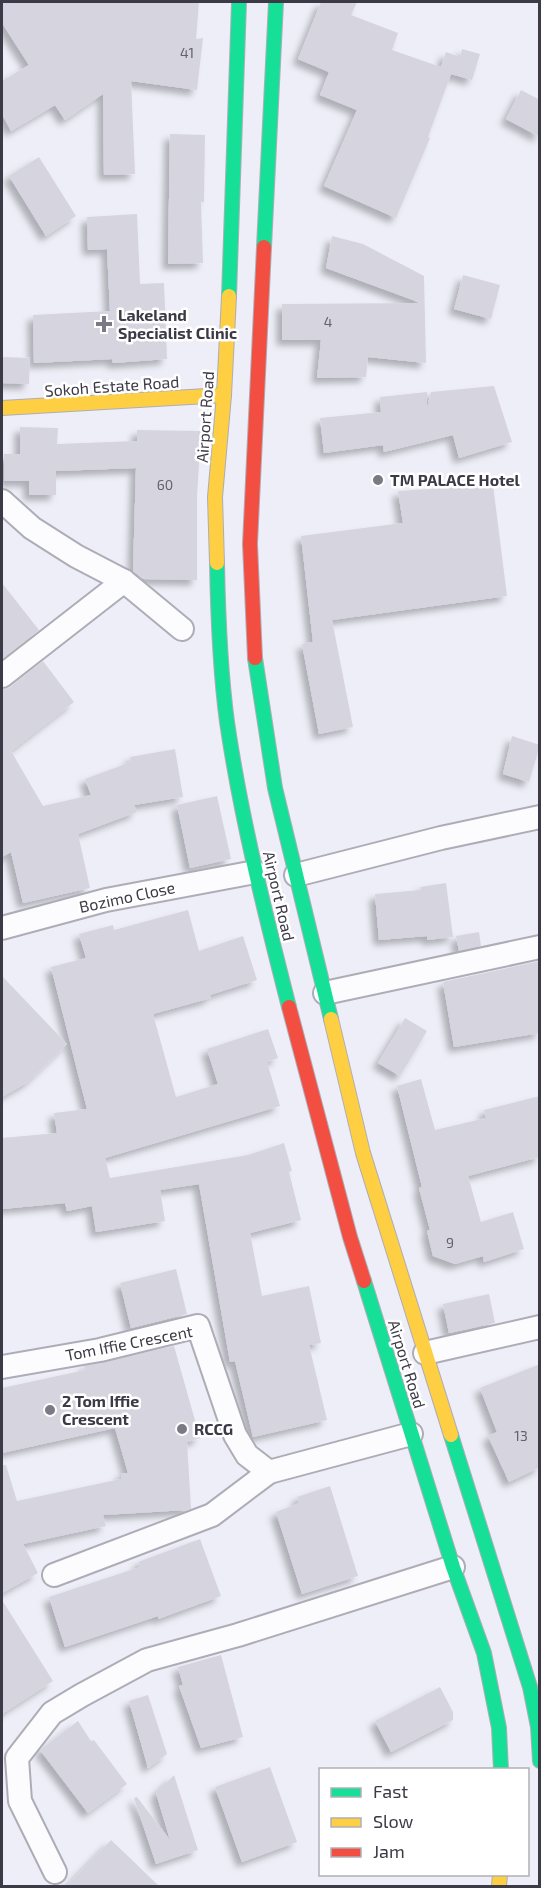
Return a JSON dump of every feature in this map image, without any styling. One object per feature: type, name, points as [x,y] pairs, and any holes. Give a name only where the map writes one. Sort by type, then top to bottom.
[{"type":"main road","name":"Airport Road","points":[[239,2],[224,395],[215,497],[218,615],[227,721],[255,872],[301,1054],[350,1237],[453,1567],[483,1653],[499,1728],[501,1768]]},
{"type":"main road","name":"Airport Road","points":[[276,2],[250,544],[254,651],[275,788],[325,993],[328,1046],[530,1687],[538,1727],[540,1761]]},
{"type":"main road","name":"Sokoh Estate Road","points":[[4,413],[224,395]]},
{"type":"main road","points":[[301,1054],[328,1046]]},
{"type":"street","points":[[2,501],[32,528],[76,556],[124,581],[182,629]]},
{"type":"street","points":[[2,676],[124,581]]},
{"type":"street","points":[[296,875],[441,838],[540,817]]},
{"type":"street","name":"Bozimo Close","points":[[2,928],[106,900],[255,872]]},
{"type":"street","points":[[325,993],[540,947]]},
{"type":"street","name":"Tom Iffie Crescent","points":[[2,1367],[100,1350],[198,1326],[235,1435],[247,1455],[269,1473]]},
{"type":"street","points":[[425,1353],[540,1326]]},
{"type":"street","points":[[54,1575],[212,1515],[269,1473],[411,1434]]},
{"type":"street","points":[[55,1872],[20,1801],[17,1758],[52,1713],[147,1660],[238,1635],[453,1567]]},
{"type":"building","points":[[2,2],[199,2],[196,39],[203,38],[197,90],[131,81],[135,174],[104,175],[103,94],[65,120],[55,105],[11,131],[2,114],[2,81],[29,65],[2,23]]},
{"type":"building","points":[[321,2],[357,2],[351,15],[398,33],[392,50],[441,67],[446,52],[460,57],[462,49],[480,54],[472,80],[451,74],[428,137],[430,138],[396,218],[324,186],[357,110],[320,95],[329,72],[298,59]]},
{"type":"building","points":[[521,90],[540,100],[540,137],[506,119]]},
{"type":"building","points":[[170,134],[205,135],[204,202],[201,202],[203,263],[168,264]]},
{"type":"building","points":[[39,157],[76,216],[46,236],[9,176]]},
{"type":"building","points":[[137,214],[140,284],[164,283],[167,359],[113,363],[112,359],[34,363],[33,315],[110,311],[107,249],[88,250],[87,217]]},
{"type":"building","points":[[332,236],[363,244],[424,276],[426,363],[368,357],[366,377],[317,378],[321,340],[282,340],[282,304],[421,303],[326,268]]},
{"type":"building","points":[[463,275],[500,285],[491,319],[454,309]]},
{"type":"building","points":[[2,357],[30,358],[29,384],[2,383]]},
{"type":"building","points":[[494,386],[512,442],[459,458],[453,435],[384,452],[383,445],[324,453],[320,418],[381,412],[380,397],[427,392],[427,408],[431,392]]},
{"type":"building","points":[[20,427],[58,428],[57,444],[137,441],[137,430],[201,431],[197,496],[197,580],[143,579],[133,571],[136,468],[56,471],[56,495],[29,495],[29,481],[4,481],[4,454],[20,454]]},
{"type":"building","points":[[493,485],[507,596],[332,620],[353,727],[319,734],[302,644],[313,642],[301,536],[403,523],[398,491]]},
{"type":"building","points":[[2,583],[39,630],[2,659]]},
{"type":"building","points":[[43,661],[74,702],[11,751],[43,806],[91,795],[85,779],[131,762],[130,757],[175,749],[183,797],[134,805],[137,812],[78,834],[90,888],[23,903],[11,852],[2,857],[2,689],[10,687]]},
{"type":"building","points":[[512,736],[540,745],[529,782],[503,774]]},
{"type":"building","points":[[217,796],[231,859],[190,868],[177,805]]},
{"type":"building","points":[[446,883],[453,937],[427,940],[427,936],[379,940],[375,894],[421,890],[420,887]]},
{"type":"building","points":[[188,910],[199,951],[243,936],[257,980],[210,995],[211,998],[153,1014],[176,1097],[218,1084],[207,1049],[268,1029],[278,1058],[267,1062],[280,1106],[105,1158],[110,1178],[248,1155],[284,1143],[301,1220],[250,1233],[262,1296],[309,1286],[321,1343],[309,1345],[327,1420],[253,1437],[235,1361],[230,1362],[199,1184],[160,1190],[165,1221],[96,1232],[92,1206],[67,1211],[65,1203],[2,1209],[2,1138],[57,1133],[54,1113],[87,1109],[51,967],[86,958],[79,934],[113,925],[114,930]]},
{"type":"building","points":[[479,932],[481,946],[459,951],[456,936]]},
{"type":"building","points":[[540,961],[540,1033],[454,1047],[443,982]]},
{"type":"building","points":[[2,976],[67,1044],[28,1082],[2,1097]]},
{"type":"building","points":[[405,1018],[427,1031],[400,1076],[378,1063]]},
{"type":"building","points":[[421,1079],[435,1130],[486,1118],[484,1110],[540,1096],[540,1157],[468,1176],[481,1222],[513,1212],[524,1249],[484,1262],[483,1256],[455,1264],[433,1256],[427,1231],[430,1230],[419,1188],[422,1187],[397,1086]]},
{"type":"building","points":[[176,1269],[187,1314],[131,1328],[120,1283]]},
{"type":"building","points":[[489,1294],[495,1323],[449,1333],[443,1304]]},
{"type":"building","points":[[174,1346],[200,1438],[187,1442],[191,1509],[103,1515],[106,1526],[23,1544],[38,1573],[2,1593],[2,1465],[6,1465],[17,1501],[121,1479],[121,1473],[128,1473],[115,1428],[2,1453],[2,1388],[85,1370],[84,1366]]},
{"type":"building","points":[[540,1364],[540,1467],[509,1482],[488,1436],[497,1432],[480,1388]]},
{"type":"building","points":[[330,1486],[358,1576],[302,1594],[276,1512],[299,1503],[297,1497]]},
{"type":"building","points":[[200,1539],[221,1596],[158,1619],[158,1616],[65,1647],[49,1597],[140,1567],[138,1562]]},
{"type":"building","points":[[2,1600],[53,1681],[2,1714]]},
{"type":"building","points":[[221,1655],[243,1737],[201,1748],[179,1686],[183,1685],[178,1667]]},
{"type":"building","points":[[440,1687],[453,1712],[453,1720],[391,1752],[375,1721]]},
{"type":"building","points":[[148,1695],[167,1754],[148,1768],[129,1701]]},
{"type":"building","points":[[78,1721],[91,1741],[94,1740],[127,1784],[88,1813],[40,1750]]},
{"type":"building","points":[[270,1767],[297,1842],[242,1862],[215,1787]]},
{"type":"building","points":[[174,1775],[198,1850],[156,1864],[134,1798],[137,1797],[170,1840],[156,1793]]},
{"type":"building","points":[[111,1840],[131,1859],[160,1887],[66,1887]]},
{"type":"traffic: fast","points":[[229,296],[239,2]]},
{"type":"traffic: fast","points":[[264,247],[276,2]]},
{"type":"traffic: fast","points":[[217,563],[221,663],[227,722],[254,865],[289,1007]]},
{"type":"traffic: fast","points":[[255,658],[275,788],[331,1019]]},
{"type":"traffic: fast","points":[[364,1281],[453,1567],[484,1653],[499,1728],[501,1768]]},
{"type":"traffic: fast","points":[[451,1435],[530,1687],[538,1727],[540,1761]]},
{"type":"traffic: slow","points":[[217,563],[215,497],[224,395],[229,296]]},
{"type":"traffic: slow","points":[[2,408],[224,395]]},
{"type":"traffic: slow","points":[[331,1019],[363,1153],[451,1435]]},
{"type":"traffic: slow","points":[[499,1886],[500,1876]]},
{"type":"traffic: jam","points":[[255,658],[250,544],[264,247]]},
{"type":"traffic: jam","points":[[289,1007],[350,1237],[364,1281]]},
{"type":"place","name":"Lakeland Specialist Clinic","points":[[104,324]]},
{"type":"place","name":"TM PALACE Hotel","points":[[378,480]]},
{"type":"place","name":"2 Tom Iffie Crescent","points":[[50,1410]]},
{"type":"place","name":"RCCG","points":[[182,1429]]}]
